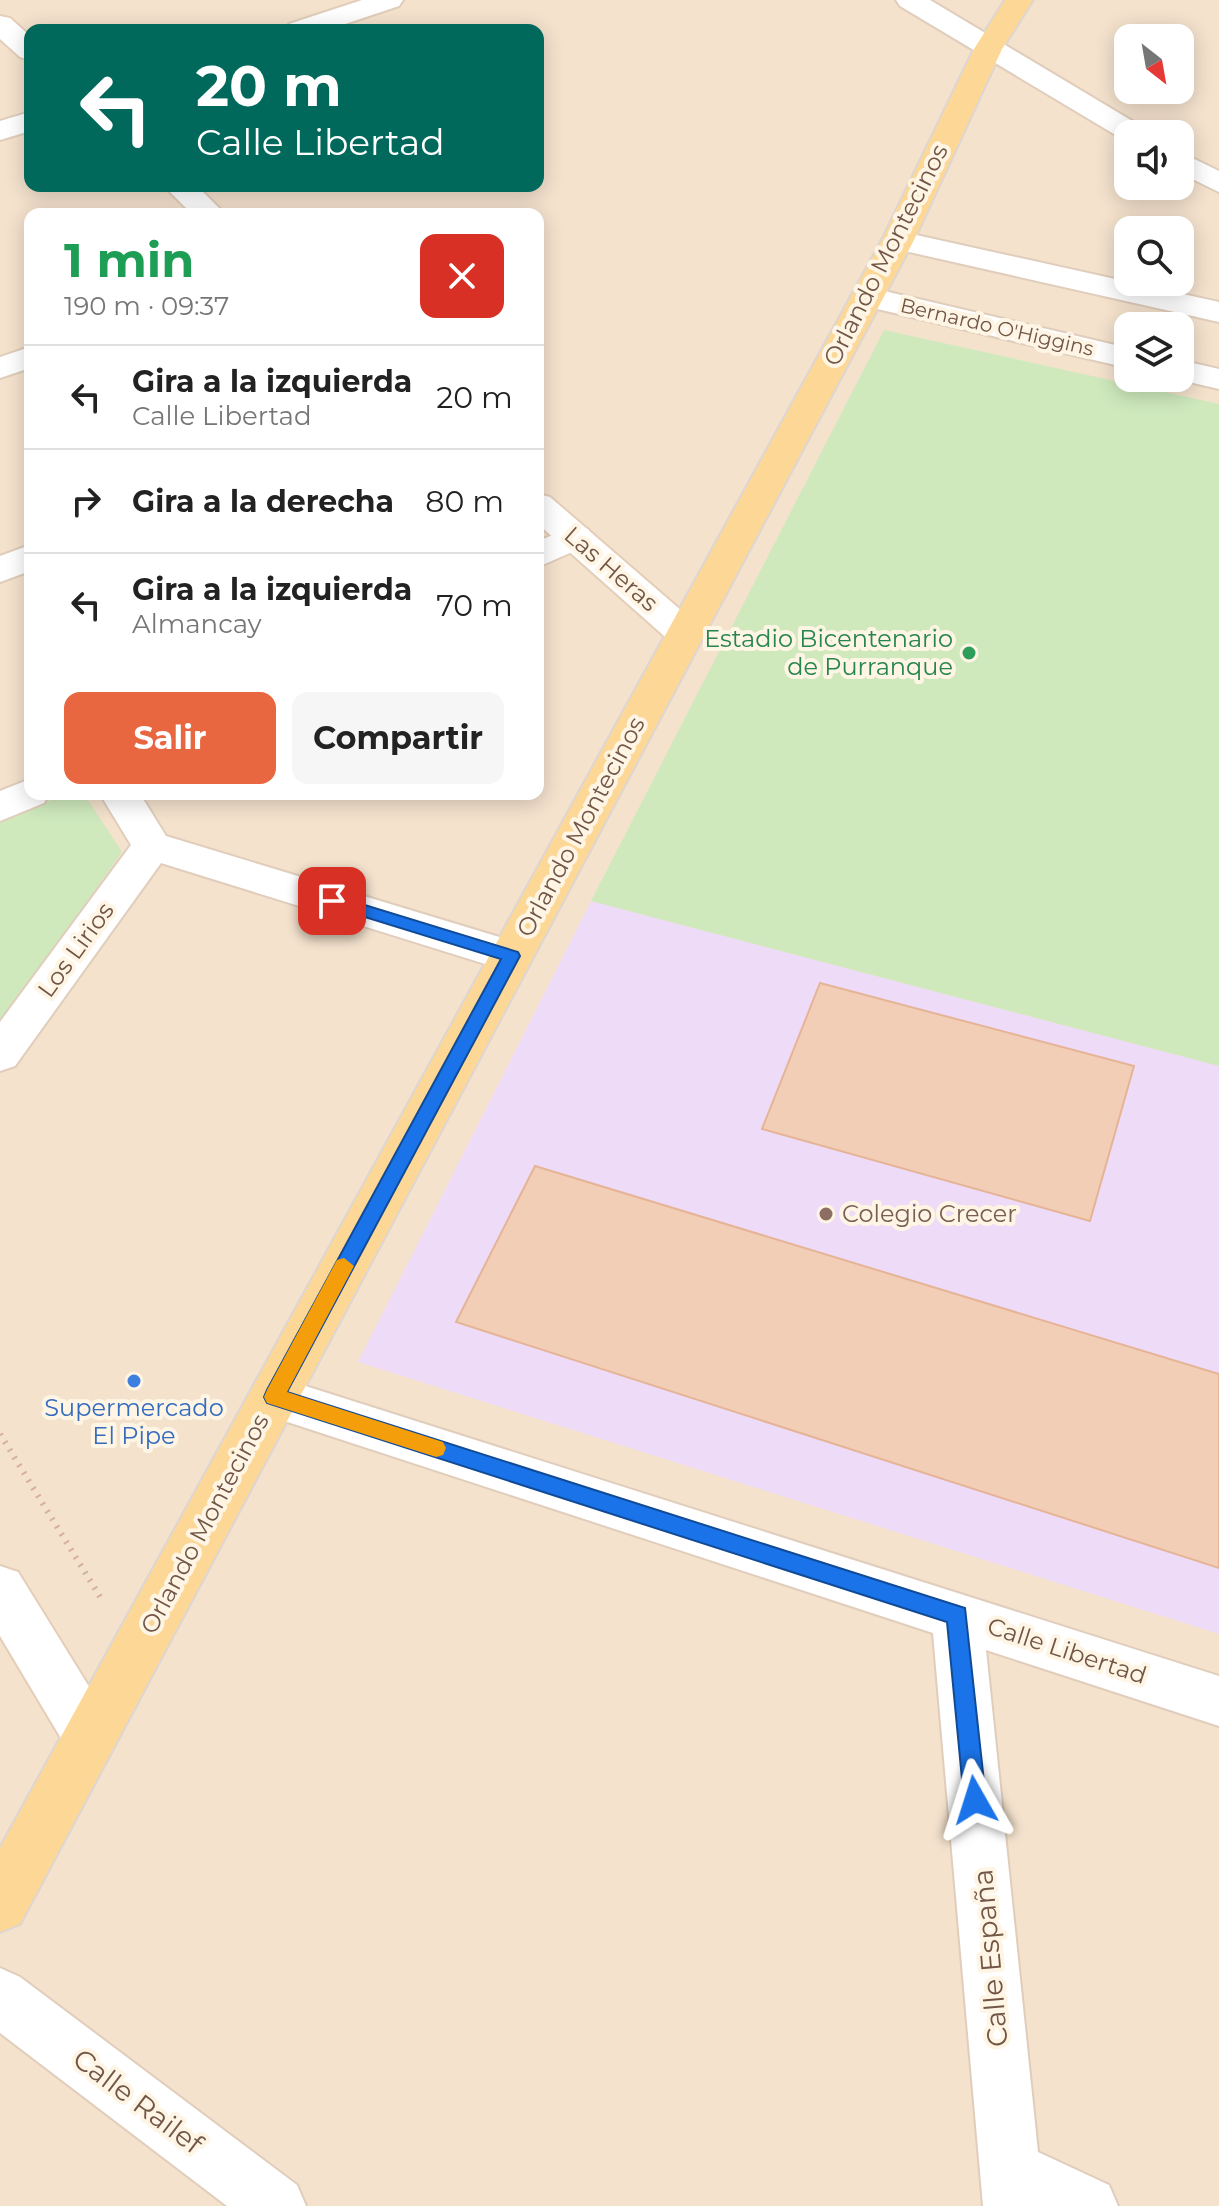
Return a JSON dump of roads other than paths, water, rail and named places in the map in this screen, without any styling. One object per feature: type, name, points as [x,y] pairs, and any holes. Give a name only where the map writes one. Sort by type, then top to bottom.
[{"type":"main road","name":"Orlando Montecinos","points":[[0,1904],[898,240],[988,49],[1019,0]]},
{"type":"street","points":[[317,24],[389,0]]},
{"type":"street","points":[[910,0],[1114,122]]},
{"type":"street","points":[[0,24],[24,46]]},
{"type":"street","points":[[0,131],[24,123]]},
{"type":"street","points":[[1194,169],[1219,183]]},
{"type":"street","points":[[186,192],[203,208]]},
{"type":"street","points":[[898,240],[1219,312]]},
{"type":"street","name":"Bernardo O'Higgins","points":[[867,297],[1114,355]]},
{"type":"street","points":[[0,368],[24,359]]},
{"type":"street","points":[[1194,373],[1219,379]]},
{"type":"street","name":"Las Heras","points":[[544,510],[685,634]]},
{"type":"street","points":[[544,552],[575,537]]},
{"type":"street","points":[[0,570],[24,560]]},
{"type":"street","points":[[0,807],[24,796]]},
{"type":"street","points":[[124,800],[152,846],[511,956]]},
{"type":"street","name":"Los Lirios","points":[[0,1054],[152,846]]},
{"type":"street","name":"Calle Libertad","points":[[274,1397],[1219,1701]]},
{"type":"street","points":[[0,1589],[90,1737]]},
{"type":"street","name":"Calle España","points":[[957,1615],[1012,2188]]},
{"type":"street","name":"Calle Railef","points":[[0,1997],[276,2206]]},
{"type":"street","points":[[1012,2188],[1088,2206]]},
{"type":"place","name":"Estadio Bicentenario de Purranque","points":[[969,653]]},
{"type":"place","name":"Colegio Crecer","points":[[826,1214]]},
{"type":"place","name":"Supermercado El Pipe","points":[[134,1381]]}]
